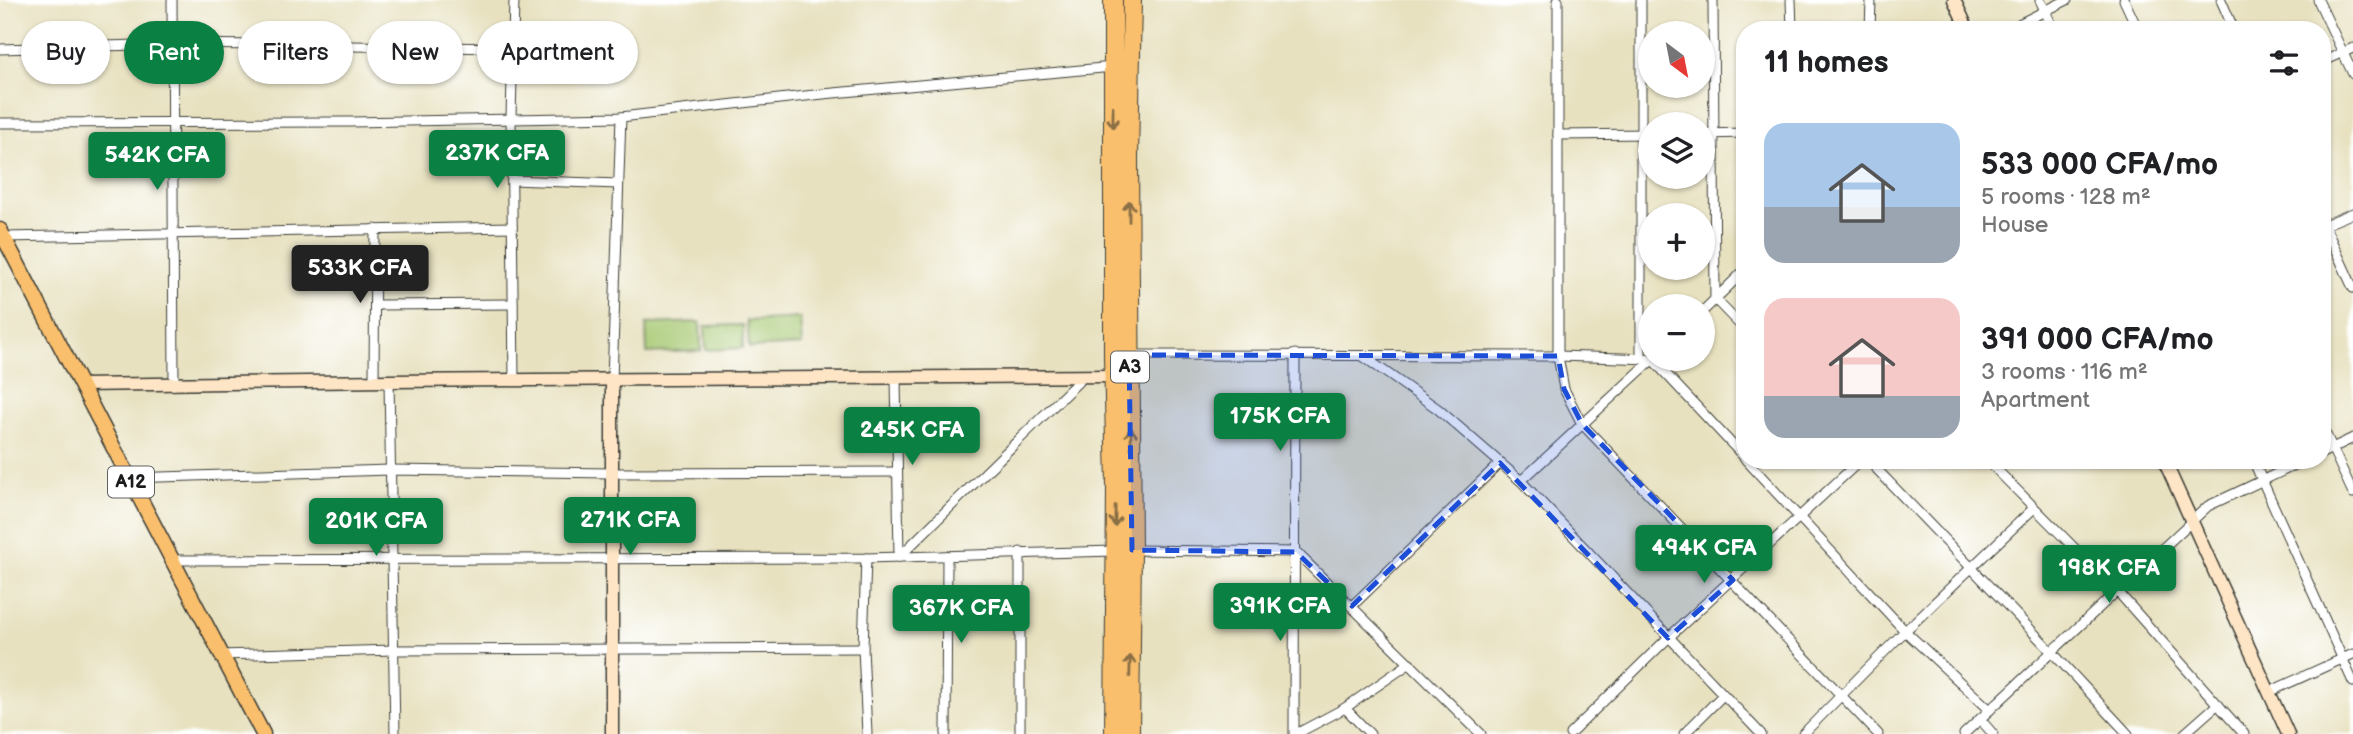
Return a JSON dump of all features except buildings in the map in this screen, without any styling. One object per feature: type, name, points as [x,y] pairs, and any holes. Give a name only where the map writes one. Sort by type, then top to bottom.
[{"type":"highway","name":"A3","points":[[1113,0],[1123,551],[1114,734]]},
{"type":"highway","name":"A3","points":[[1130,734],[1114,376],[1121,355],[1132,0]]},
{"type":"main road","name":"A12","points":[[2,233],[263,734]]},
{"type":"street","points":[[172,0],[172,21]]},
{"type":"street","points":[[514,0],[514,21]]},
{"type":"street","points":[[1558,0],[1558,356],[1564,389],[1582,424],[1878,734]]},
{"type":"street","points":[[1642,0],[1645,112]]},
{"type":"street","points":[[1713,0],[1714,112]]},
{"type":"street","points":[[1791,0],[1792,21]]},
{"type":"street","points":[[1870,21],[1871,0]]},
{"type":"street","points":[[1954,0],[1964,21]]},
{"type":"street","points":[[2040,0],[2050,21]]},
{"type":"street","points":[[2024,21],[2067,0]]},
{"type":"street","points":[[2124,0],[2134,21]]},
{"type":"street","points":[[2221,0],[2230,21]]},
{"type":"street","points":[[2318,0],[2328,21]]},
{"type":"street","points":[[2331,27],[2353,74]]},
{"type":"street","points":[[0,49],[124,45]]},
{"type":"street","points":[[224,45],[477,48]]},
{"type":"street","points":[[2331,58],[2353,48]]},
{"type":"street","points":[[0,123],[351,122],[621,117],[823,94],[1113,67]]},
{"type":"street","points":[[173,84],[174,385]]},
{"type":"street","points":[[512,84],[514,380]]},
{"type":"street","points":[[612,734],[612,380],[621,117]]},
{"type":"street","points":[[1715,134],[1736,133]]},
{"type":"street","points":[[1558,135],[1638,134]]},
{"type":"street","points":[[512,180],[618,184]]},
{"type":"street","points":[[1642,294],[1645,189]]},
{"type":"street","points":[[1714,189],[1715,294]]},
{"type":"street","points":[[2331,221],[2353,214]]},
{"type":"street","points":[[2,233],[512,227]]},
{"type":"street","points":[[374,229],[374,381]]},
{"type":"street","points":[[2331,241],[2353,288]]},
{"type":"street","points":[[1736,279],[1715,299],[1736,321]]},
{"type":"street","points":[[374,305],[513,304]]},
{"type":"street","points":[[1121,355],[1295,354],[1638,359]]},
{"type":"street","points":[[1295,354],[1295,734],[1345,708],[1410,663]]},
{"type":"street","points":[[1362,356],[1438,409],[1521,481],[1761,734]]},
{"type":"street","points":[[1521,481],[1640,371]]},
{"type":"street","points":[[1664,371],[1736,448]]},
{"type":"street","points":[[899,557],[1084,376]]},
{"type":"street","points":[[80,385],[1114,376]]},
{"type":"street","points":[[896,378],[899,557]]},
{"type":"street","points":[[389,381],[395,734]]},
{"type":"street","points":[[2353,438],[2332,448],[2353,493]]},
{"type":"street","points":[[1352,606],[1500,463]]},
{"type":"street","points":[[1755,469],[1905,631],[1990,710]]},
{"type":"street","points":[[1570,734],[1668,638],[1852,469]]},
{"type":"street","points":[[1876,469],[2127,734]]},
{"type":"street","points":[[1996,469],[2118,592],[2244,734]]},
{"type":"street","points":[[2168,469],[2288,734]]},
{"type":"street","points":[[2257,469],[2353,682]]},
{"type":"street","points":[[1964,734],[2208,506],[2288,469]]},
{"type":"street","points":[[129,478],[390,470],[612,474],[897,472]]},
{"type":"street","points":[[1803,734],[1905,631],[2034,509]]},
{"type":"street","points":[[1020,552],[1020,734]]},
{"type":"street","points":[[172,560],[866,558],[1020,552],[1296,552],[1481,734]]},
{"type":"street","points":[[946,734],[947,556]]},
{"type":"street","points":[[866,558],[863,648],[867,734]]},
{"type":"street","points":[[220,655],[394,650],[863,648]]},
{"type":"street","points":[[2269,692],[2353,654]]},
{"type":"street","points":[[1684,734],[1723,695]]},
{"type":"street","points":[[2184,734],[2218,704]]},
{"type":"street","points":[[1345,708],[1370,734]]},
{"type":"street","points":[[1980,719],[1993,734]]},
{"type":"highlighted area","points":[[1129,355],[1558,356],[1564,389],[1582,424],[1733,580],[1668,638],[1500,463],[1352,606],[1296,552],[1132,550]]},
{"type":"green space","points":[[800,318],[802,345],[749,348],[747,321]]},
{"type":"green space","points":[[700,322],[701,351],[647,353],[646,324]]},
{"type":"green space","points":[[743,325],[743,348],[706,350],[705,326]]}]
